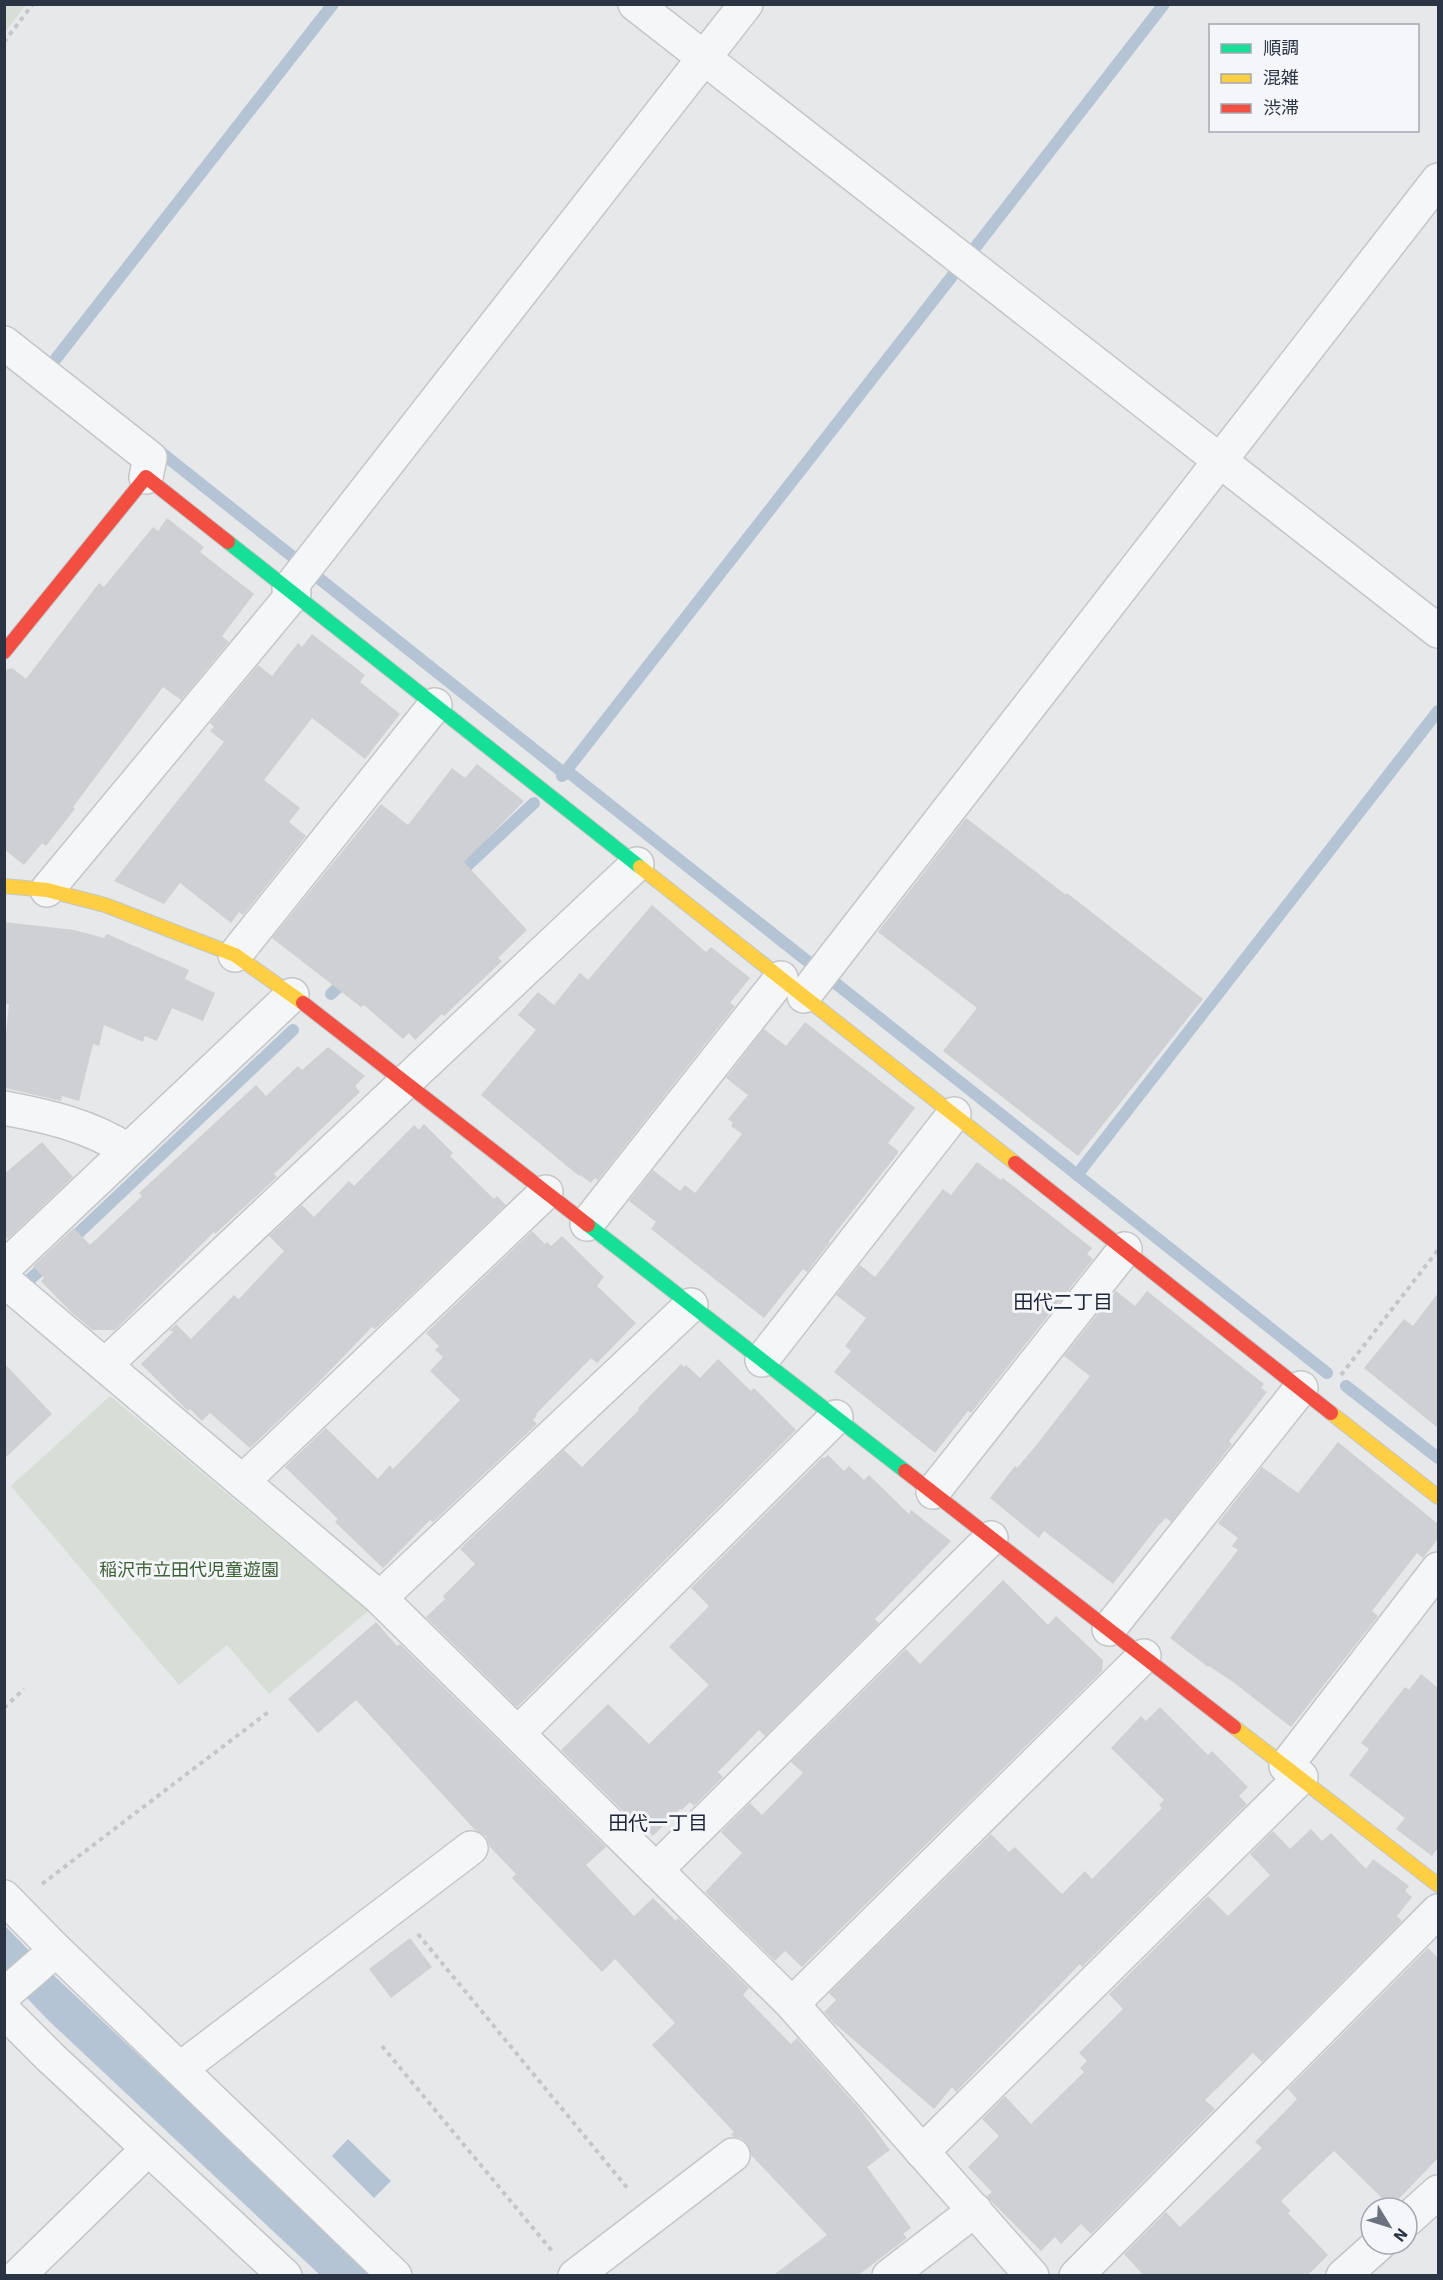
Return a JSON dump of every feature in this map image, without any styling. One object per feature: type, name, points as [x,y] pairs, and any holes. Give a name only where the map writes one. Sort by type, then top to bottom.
[{"type":"street","points":[[635,4],[1438,632]]},
{"type":"street","points":[[47,890],[291,591],[746,4]]},
{"type":"street","points":[[587,1224],[793,987],[1220,460],[1438,180]]},
{"type":"street","points":[[4,343],[150,458],[146,477],[4,652]]},
{"type":"street","points":[[146,477],[1438,1497]]},
{"type":"street","points":[[235,955],[435,705]]},
{"type":"street","points":[[105,1365],[637,864]]},
{"type":"street","points":[[4,886],[47,890],[105,905],[235,955],[292,994],[1438,1884]]},
{"type":"street","points":[[4,1268],[292,994]]},
{"type":"street","points":[[4,1108],[58,1119],[103,1134],[128,1150]]},
{"type":"street","points":[[762,1360],[954,1114]]},
{"type":"street","points":[[243,1481],[546,1192]]},
{"type":"street","points":[[933,1492],[1125,1249]]},
{"type":"street","points":[[4,1280],[380,1598],[792,2004],[1032,2276]]},
{"type":"street","points":[[380,1598],[691,1305]]},
{"type":"street","points":[[1109,1629],[1310,1395]]},
{"type":"street","points":[[518,1733],[836,1417]]},
{"type":"street","points":[[656,1869],[991,1538]]},
{"type":"street","points":[[922,2152],[1293,1772],[1438,1569]]},
{"type":"street","points":[[792,2004],[1144,1656]]},
{"type":"street","points":[[180,2069],[471,1848]]},
{"type":"street","points":[[9,1902],[52,1953],[180,2069],[395,2276]]},
{"type":"street","points":[[1076,2276],[1438,1911]]},
{"type":"street","points":[[52,1953],[5,2000],[50,2057],[285,2276]]},
{"type":"street","points":[[18,2276],[148,2149]]},
{"type":"street","points":[[566,2266],[652,2217],[733,2155]]},
{"type":"street","points":[[1419,2209],[1438,2192]]},
{"type":"street","points":[[889,2276],[975,2210]]},
{"type":"street","points":[[1343,2276],[1366,2256]]},
{"type":"path","points":[[4,42],[33,4]]},
{"type":"path","points":[[1310,1395],[1438,1250]]},
{"type":"path","points":[[4,1708],[24,1689]]},
{"type":"path","points":[[9,1902],[271,1710]]},
{"type":"path","points":[[395,1906],[652,2217]]},
{"type":"path","points":[[382,2046],[566,2266]]},
{"type":"green space","points":[[4,5],[26,5],[5,32]]},
{"type":"green space","name":"稲沢市立田代児童遊園","points":[[110,1396],[368,1611],[269,1694],[227,1645],[179,1685],[11,1486]]},
{"type":"water","points":[[4,1925],[50,1972],[374,2275],[320,2275],[49,2021],[5,1975]]},
{"type":"water","points":[[348,2139],[391,2181],[374,2198],[332,2156]]},
{"type":"building","points":[[167,518],[204,547],[200,552],[254,594],[222,636],[229,642],[181,700],[163,687],[73,807],[75,809],[46,846],[42,843],[24,865],[4,849],[4,670],[12,668],[26,679],[99,583],[104,587],[153,527],[158,531]]},
{"type":"building","points":[[312,634],[365,675],[360,682],[400,714],[365,759],[312,718],[264,780],[300,808],[289,822],[306,836],[243,915],[239,912],[231,923],[180,883],[164,904],[114,881],[224,742],[210,731],[214,727],[210,723],[258,665],[272,676],[298,643],[302,647]]},
{"type":"building","points":[[477,764],[524,801],[464,862],[527,930],[498,958],[502,961],[444,1016],[442,1014],[415,1040],[409,1033],[403,1039],[364,1005],[361,1007],[272,938],[381,804],[408,825],[452,768],[465,778]]},
{"type":"building","points":[[966,818],[1203,999],[1078,1156],[943,1051],[977,1008],[878,932]]},
{"type":"building","points":[[652,905],[706,952],[711,947],[750,978],[730,1003],[735,1006],[598,1180],[595,1178],[591,1183],[579,1176],[481,1095],[536,1030],[518,1015],[538,992],[554,1005],[580,973],[588,980]]},
{"type":"building","points":[[4,922],[74,930],[104,938],[107,934],[189,970],[185,979],[215,993],[203,1021],[172,1008],[157,1041],[145,1036],[143,1042],[104,1025],[99,1046],[93,1044],[79,1101],[62,1096],[61,1101],[5,1088],[4,1050],[9,1004],[4,1004]]},
{"type":"building","points":[[805,1022],[915,1108],[888,1143],[898,1153],[807,1272],[803,1269],[764,1318],[651,1229],[656,1222],[629,1201],[653,1170],[680,1191],[685,1185],[695,1193],[742,1134],[731,1126],[733,1123],[728,1119],[748,1095],[726,1078],[764,1029],[786,1046]]},
{"type":"building","points":[[328,1047],[365,1076],[355,1086],[360,1092],[274,1174],[277,1177],[215,1234],[214,1232],[115,1330],[92,1330],[41,1281],[44,1278],[33,1266],[74,1228],[90,1245],[142,1196],[139,1193],[256,1085],[266,1096],[298,1066],[302,1070]]},
{"type":"building","points":[[424,1124],[453,1153],[450,1156],[494,1199],[497,1196],[506,1205],[375,1329],[372,1327],[250,1448],[210,1413],[202,1421],[190,1409],[188,1411],[141,1364],[174,1331],[169,1331],[176,1324],[191,1339],[234,1295],[239,1299],[284,1251],[269,1236],[302,1205],[314,1217],[349,1181],[354,1186],[414,1125],[419,1130]]},
{"type":"building","points":[[42,1142],[73,1177],[8,1239],[4,1235],[4,1174]]},
{"type":"building","points":[[977,1162],[1001,1180],[1003,1178],[1092,1248],[1087,1254],[1093,1259],[971,1413],[968,1411],[935,1453],[834,1372],[851,1351],[845,1346],[866,1318],[836,1295],[860,1265],[875,1277],[943,1189],[951,1195]]},
{"type":"building","points":[[532,1231],[545,1244],[547,1242],[551,1246],[562,1236],[604,1277],[597,1286],[636,1323],[597,1363],[591,1358],[536,1414],[533,1420],[537,1424],[433,1522],[430,1520],[383,1568],[335,1522],[338,1519],[285,1467],[326,1428],[378,1479],[390,1465],[393,1469],[460,1400],[430,1371],[443,1357],[435,1350],[439,1346],[426,1333]]},
{"type":"building","points":[[1116,1291],[1135,1306],[1147,1291],[1264,1384],[1261,1388],[1267,1392],[1229,1441],[1232,1444],[1171,1522],[1166,1518],[1158,1526],[1113,1584],[1044,1531],[1039,1538],[990,1498],[1015,1466],[1017,1468],[1034,1448],[1090,1376],[1064,1356]]},
{"type":"building","points":[[1438,1293],[1438,1428],[1364,1368],[1404,1319],[1413,1326]]},
{"type":"building","points":[[718,1359],[751,1391],[754,1388],[796,1430],[517,1707],[426,1617],[475,1564],[460,1549],[564,1450],[582,1467],[681,1364],[684,1367],[686,1365],[700,1378]]},
{"type":"building","points":[[4,1363],[52,1414],[4,1459]]},
{"type":"building","points":[[1338,1442],[1438,1524],[1438,1539],[1423,1558],[1417,1553],[1372,1611],[1378,1616],[1291,1727],[1233,1682],[1208,1667],[1170,1638],[1238,1550],[1232,1546],[1238,1538],[1218,1523],[1262,1467],[1298,1493]]},
{"type":"building","points":[[828,1455],[844,1471],[849,1466],[864,1480],[869,1475],[909,1514],[911,1510],[951,1541],[875,1619],[879,1623],[765,1736],[759,1730],[718,1772],[723,1777],[694,1806],[690,1802],[682,1810],[680,1809],[653,1836],[636,1818],[633,1821],[561,1750],[608,1704],[649,1744],[709,1685],[669,1647],[709,1606],[691,1588],[823,1457]]},
{"type":"building","points":[[1003,1580],[1048,1625],[1056,1616],[1103,1660],[1102,1671],[802,1967],[785,1951],[775,1961],[705,1892],[742,1853],[721,1832],[750,1803],[762,1815],[803,1773],[791,1762],[906,1649],[920,1664]]},
{"type":"building","points":[[376,1622],[397,1646],[400,1644],[606,1847],[586,1865],[634,1916],[653,1898],[676,1921],[678,1918],[749,1988],[743,1995],[791,2044],[797,2038],[862,2112],[890,2150],[867,2167],[911,2228],[903,2234],[907,2238],[857,2276],[772,2276],[827,2235],[751,2155],[747,2143],[731,2134],[734,2132],[652,2045],[675,2023],[615,1959],[602,1972],[512,1878],[516,1874],[490,1847],[486,1836],[475,1830],[356,1700],[318,1733],[288,1699]]},
{"type":"building","points":[[1421,1674],[1438,1688],[1438,1848],[1432,1856],[1396,1829],[1405,1818],[1349,1775],[1369,1749],[1361,1743],[1405,1687],[1409,1690]]},
{"type":"building","points":[[1160,1707],[1208,1755],[1212,1751],[1248,1787],[1239,1796],[1247,1804],[1082,1967],[1080,1964],[956,2092],[952,2087],[934,2109],[824,2012],[836,2000],[829,1993],[991,1834],[1009,1852],[1015,1847],[1062,1894],[1085,1871],[1092,1879],[1162,1808],[1159,1805],[1164,1800],[1111,1748],[1141,1716],[1146,1721]]},
{"type":"building","points":[[1311,1829],[1322,1841],[1331,1833],[1366,1869],[1373,1859],[1409,1886],[1405,1891],[1412,1897],[1397,1916],[1402,1921],[1262,2062],[1253,2053],[1205,2100],[1215,2109],[1091,2234],[1081,2224],[1061,2244],[1055,2237],[1041,2251],[991,2201],[987,2196],[992,2192],[968,2167],[999,2136],[982,2119],[1005,2096],[1031,2124],[1084,2072],[1080,2068],[1087,2061],[1079,2053],[1123,2009],[1109,1994],[1208,1896],[1228,1916],[1270,1875],[1250,1854],[1273,1831],[1290,1849]]},
{"type":"building","points":[[410,1938],[432,1967],[391,1998],[369,1969]]},
{"type":"building","points":[[1428,1948],[1438,1958],[1438,2158],[1402,2196],[1380,2196],[1334,2151],[1281,2201],[1291,2211],[1288,2213],[1328,2255],[1307,2276],[1144,2276],[1124,2254],[1166,2212],[1180,2227],[1262,2148],[1255,2142],[1297,2099],[1288,2089]]},
{"type":"waterway","points":[[51,365],[333,4]]},
{"type":"waterway","points":[[971,253],[1164,4]]},
{"type":"waterway","points":[[562,776],[953,275]]},
{"type":"waterway","points":[[153,446],[298,561]]},
{"type":"waterway","points":[[316,576],[565,774]]},
{"type":"waterway","points":[[1077,1175],[1438,711]]},
{"type":"waterway","points":[[567,771],[811,964]]},
{"type":"waterway","points":[[456,876],[534,803]]},
{"type":"waterway","points":[[331,994],[348,978]]},
{"type":"waterway","points":[[834,982],[1327,1373]]},
{"type":"waterway","points":[[68,1243],[293,1030]]},
{"type":"waterway","points":[[28,1281],[49,1262]]},
{"type":"waterway","points":[[1346,1386],[1438,1458]]},
{"type":"traffic: fast","points":[[228,542],[640,867]]},
{"type":"traffic: fast","points":[[588,1225],[905,1471]]},
{"type":"traffic: slow","points":[[640,867],[1015,1163]]},
{"type":"traffic: slow","points":[[4,886],[47,890],[105,905],[235,955],[303,1003]]},
{"type":"traffic: slow","points":[[1331,1413],[1438,1497]]},
{"type":"traffic: slow","points":[[1234,1727],[1438,1885]]},
{"type":"traffic: jam","points":[[4,652],[146,477],[228,542]]},
{"type":"traffic: jam","points":[[303,1003],[588,1225]]},
{"type":"traffic: jam","points":[[1015,1163],[1331,1413]]},
{"type":"traffic: jam","points":[[905,1471],[1234,1727]]},
{"type":"district","name":"田代二丁目","points":[[1063,1302]]},
{"type":"district","name":"田代一丁目","points":[[658,1823]]}]
